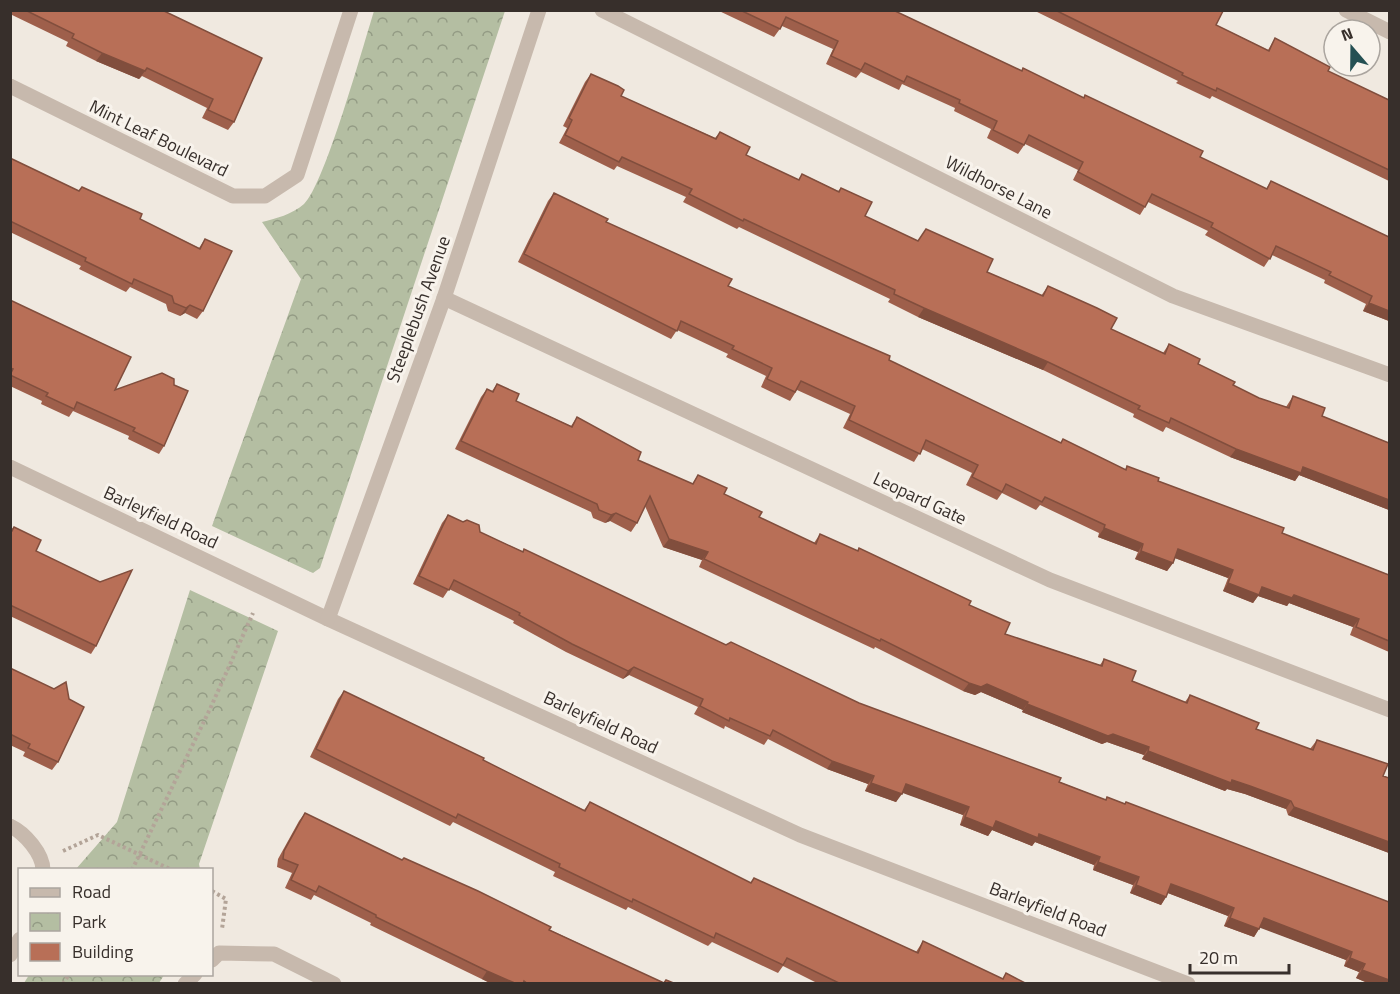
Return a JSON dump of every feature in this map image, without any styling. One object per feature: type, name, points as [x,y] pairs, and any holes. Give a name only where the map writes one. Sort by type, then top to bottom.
[{"type":"street","name":"Mint Leaf Boulevard","points":[[10,86],[233,196],[265,196],[297,175],[351,10]]},
{"type":"street","name":"Steeplebush Avenue","points":[[328,619],[444,298],[539,10]]},
{"type":"street","name":"Wildhorse Lane","points":[[602,10],[1173,296],[1389,375]]},
{"type":"street","points":[[1346,10],[1389,32]]},
{"type":"street","name":"Leopard Gate","points":[[444,298],[1050,580],[1389,710]]},
{"type":"street","name":"Barleyfield Road","points":[[10,467],[328,619],[800,836],[1188,984]]},
{"type":"street","points":[[10,826],[18,830],[43,865]]},
{"type":"street","points":[[10,955],[18,942]]},
{"type":"street","points":[[215,956],[274,954],[334,984]]},
{"type":"path","points":[[133,868],[253,613]]},
{"type":"path","points":[[43,865],[98,835],[141,853],[168,868]]},
{"type":"path","points":[[213,892],[226,899],[215,956]]},
{"type":"green space","points":[[374,11],[505,11],[320,568],[313,573],[212,526],[301,279],[262,222],[295,211],[304,204],[313,191],[353,82]]},
{"type":"green space","points":[[190,590],[278,631],[199,864],[200,868],[77,868],[117,822]]},
{"type":"green space","points":[[28,976],[163,976],[159,983],[24,983]]},
{"type":"building","points":[[25,10],[162,10],[262,58],[234,122],[208,110],[213,99],[147,68],[145,71],[102,53],[72,38],[74,34]]},
{"type":"building","points":[[740,10],[893,10],[1022,71],[1023,68],[1084,98],[1085,95],[1203,151],[1200,157],[1267,189],[1271,181],[1389,237],[1389,311],[1369,303],[1372,296],[1329,275],[1331,272],[1276,246],[1270,259],[1211,227],[1213,223],[1152,194],[1145,207],[1078,172],[1083,162],[1029,135],[1024,145],[993,130],[997,121],[959,103],[960,100],[907,76],[904,82],[865,63],[861,70],[831,56],[838,41],[786,17],[780,29]]},
{"type":"building","points":[[1055,10],[1223,11],[1216,25],[1269,51],[1275,38],[1322,63],[1322,78],[1343,78],[1389,100],[1389,170],[1217,88],[1216,91],[1182,75],[1183,73]]},
{"type":"building","points":[[591,74],[624,90],[621,96],[716,139],[720,132],[750,147],[746,155],[799,180],[802,174],[839,192],[841,188],[872,202],[865,216],[918,241],[926,229],[993,259],[987,272],[1043,296],[1048,286],[1097,308],[1117,318],[1111,329],[1165,354],[1169,344],[1200,359],[1198,364],[1235,382],[1233,385],[1259,398],[1289,408],[1293,396],[1325,408],[1322,416],[1389,443],[1389,500],[1303,467],[1301,473],[1236,449],[1171,418],[1169,423],[1138,409],[1140,406],[1048,362],[924,308],[894,294],[895,290],[744,219],[743,221],[689,194],[692,189],[622,157],[619,162],[565,135],[572,120],[569,118]]},
{"type":"building","points":[[10,158],[79,191],[82,187],[142,214],[140,219],[200,249],[205,239],[232,251],[203,311],[190,305],[186,308],[174,303],[172,296],[134,279],[132,284],[85,261],[86,258],[10,221]]},
{"type":"building","points":[[554,193],[608,219],[606,222],[732,279],[728,286],[890,356],[889,360],[1061,443],[1063,439],[1126,470],[1127,466],[1159,478],[1158,481],[1284,528],[1282,533],[1389,575],[1389,641],[1356,627],[1359,619],[1294,595],[1292,598],[1262,587],[1259,595],[1228,583],[1233,570],[1178,549],[1173,563],[1141,551],[1143,544],[1104,528],[1105,525],[1045,497],[1042,502],[1006,484],[1002,492],[972,477],[978,465],[926,440],[920,454],[849,420],[855,406],[801,381],[795,392],[767,379],[772,368],[732,349],[734,346],[681,321],[677,331],[524,254]]},
{"type":"building","points":[[10,300],[131,357],[115,390],[162,373],[174,379],[174,385],[188,391],[164,446],[133,431],[135,428],[77,402],[74,409],[46,396],[48,393],[10,375],[13,369],[10,368]]},
{"type":"building","points":[[497,384],[519,394],[516,401],[572,427],[577,417],[641,452],[638,460],[693,484],[698,475],[727,488],[724,494],[762,512],[759,517],[816,544],[820,534],[858,551],[859,548],[971,601],[969,605],[1010,623],[1005,634],[1102,666],[1104,659],[1136,671],[1132,681],[1187,703],[1190,695],[1259,723],[1256,729],[1313,750],[1317,740],[1388,764],[1383,776],[1389,778],[1389,842],[1294,807],[1291,801],[1232,780],[1231,783],[1148,751],[1149,747],[1113,734],[1108,736],[1027,704],[1028,702],[987,684],[981,687],[969,683],[881,639],[880,641],[704,559],[708,552],[669,539],[650,496],[637,523],[616,513],[611,515],[599,510],[597,504],[461,441],[487,389],[493,392]]},
{"type":"building","points":[[448,515],[463,522],[467,520],[479,525],[480,532],[523,552],[524,549],[726,645],[731,642],[859,703],[1061,778],[1059,782],[1106,800],[1107,797],[1125,804],[1126,802],[1389,902],[1389,980],[1362,970],[1365,964],[1350,958],[1352,952],[1264,918],[1259,929],[1230,918],[1234,908],[1201,895],[1171,884],[1166,897],[1136,885],[1139,877],[1098,862],[1100,857],[1039,834],[1038,838],[996,821],[993,828],[965,817],[969,807],[906,784],[902,794],[871,783],[874,776],[832,761],[773,730],[770,736],[730,718],[729,721],[700,706],[703,699],[634,667],[628,671],[572,644],[519,615],[520,613],[454,580],[449,590],[419,576]]},
{"type":"building","points":[[14,527],[41,540],[36,551],[100,582],[132,570],[96,646],[10,605],[10,530],[12,531]]},
{"type":"building","points":[[10,668],[54,689],[66,682],[69,699],[84,707],[58,762],[28,748],[30,744],[10,734]]},
{"type":"building","points":[[344,691],[484,758],[483,760],[585,811],[590,802],[751,883],[754,878],[918,953],[923,941],[1003,979],[1006,973],[1027,984],[841,984],[787,958],[783,965],[716,933],[714,938],[633,899],[632,902],[458,814],[456,818],[316,749]]},
{"type":"building","points":[[305,813],[402,860],[404,858],[478,891],[551,927],[549,930],[664,983],[666,980],[676,984],[528,984],[524,981],[523,984],[517,984],[487,971],[376,917],[319,886],[316,892],[291,880],[298,865],[283,859],[284,851]]}]
